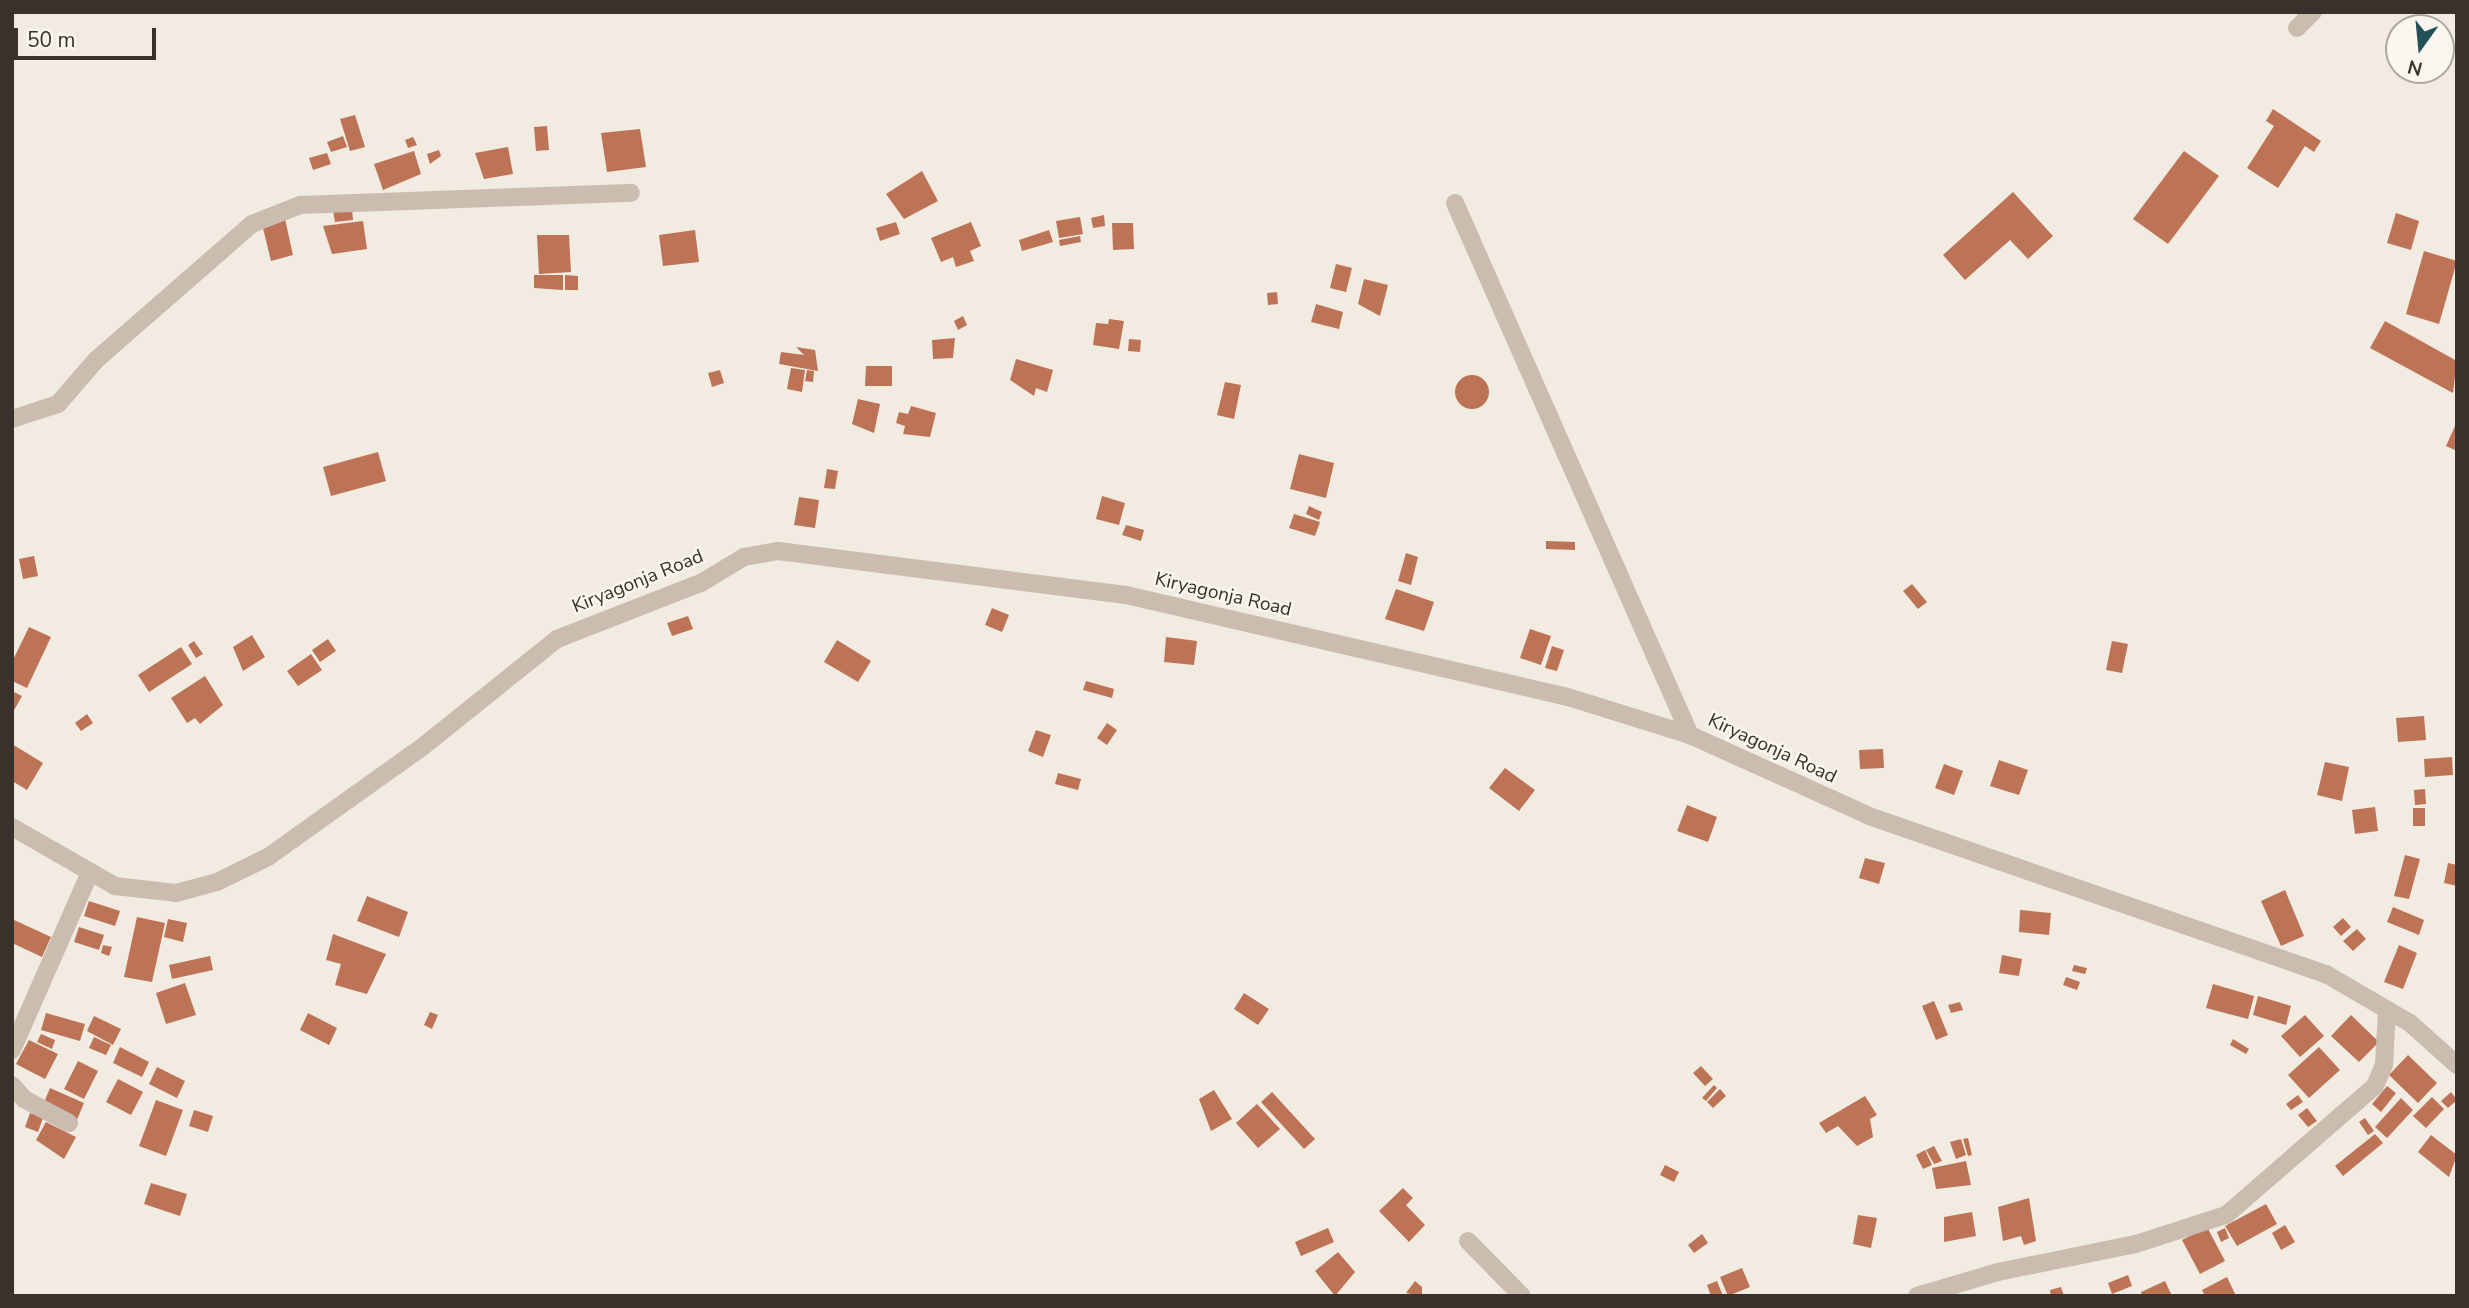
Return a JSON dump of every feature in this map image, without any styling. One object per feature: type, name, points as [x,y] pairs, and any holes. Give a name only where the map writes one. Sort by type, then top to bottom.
[{"type":"street","points":[[2297,28],[2313,12]]},
{"type":"street","points":[[12,419],[58,404],[96,360],[252,224],[300,205],[631,193]]},
{"type":"street","points":[[1455,203],[1690,735]]},
{"type":"street","name":"Kiryagonja Road","points":[[12,827],[89,875],[145,892],[176,893],[217,882],[268,857],[388,772],[557,639],[769,552],[1125,595],[1568,697],[1690,735],[1869,816],[2326,974],[2387,1010],[2456,1063]]},
{"type":"street","points":[[12,1050],[89,875]]},
{"type":"street","points":[[1917,1296],[1998,1272],[2136,1244],[2226,1215],[2375,1086],[2384,1065],[2387,1010]]},
{"type":"street","points":[[12,1084],[24,1099],[69,1123]]},
{"type":"street","points":[[1468,1241],[1522,1296]]},
{"type":"building","points":[[2273,109],[2321,141],[2314,152],[2305,146],[2278,188],[2247,168],[2274,126],[2266,121]]},
{"type":"building","points":[[355,115],[365,147],[350,151],[340,119]]},
{"type":"building","points":[[547,126],[549,150],[536,151],[534,127]]},
{"type":"building","points":[[640,129],[646,167],[607,172],[601,133]]},
{"type":"building","points":[[343,136],[347,147],[331,152],[327,142]]},
{"type":"building","points":[[413,137],[417,145],[408,148],[405,140]]},
{"type":"building","points":[[508,147],[513,174],[484,179],[475,153]]},
{"type":"building","points":[[439,150],[441,156],[430,164],[427,154]]},
{"type":"building","points":[[414,151],[421,174],[383,190],[374,164]]},
{"type":"building","points":[[2184,151],[2219,176],[2168,244],[2133,219]]},
{"type":"building","points":[[327,153],[331,164],[313,170],[309,158]]},
{"type":"building","points":[[922,171],[938,201],[904,219],[886,194]]},
{"type":"building","points":[[2013,192],[2053,236],[2028,259],[2010,240],[1965,280],[1943,255]]},
{"type":"building","points":[[352,209],[353,220],[335,222],[333,211]]},
{"type":"building","points":[[2396,213],[2419,221],[2411,250],[2387,243]]},
{"type":"building","points":[[1104,215],[1105,226],[1093,228],[1091,218]]},
{"type":"building","points":[[1080,217],[1083,234],[1059,238],[1056,221]]},
{"type":"building","points":[[285,219],[293,255],[271,261],[262,224]]},
{"type":"building","points":[[363,221],[367,249],[332,254],[323,226]]},
{"type":"building","points":[[896,222],[900,234],[880,241],[876,228]]},
{"type":"building","points":[[971,222],[981,246],[970,251],[974,261],[956,267],[953,257],[941,262],[931,238]]},
{"type":"building","points":[[1112,223],[1133,223],[1134,249],[1113,250]]},
{"type":"building","points":[[695,230],[699,262],[663,266],[659,235]]},
{"type":"building","points":[[1049,230],[1053,242],[1022,251],[1019,240]]},
{"type":"building","points":[[537,235],[569,235],[571,272],[539,274]]},
{"type":"building","points":[[1080,236],[1081,242],[1060,246],[1059,240]]},
{"type":"building","points":[[2424,251],[2457,261],[2439,324],[2406,314]]},
{"type":"building","points":[[1336,264],[1352,268],[1346,292],[1330,288]]},
{"type":"building","points":[[534,275],[563,275],[563,290],[534,288]]},
{"type":"building","points":[[565,275],[578,276],[578,290],[565,290]]},
{"type":"building","points":[[1364,279],[1388,285],[1380,316],[1358,304]]},
{"type":"building","points":[[1277,292],[1278,304],[1268,305],[1267,293]]},
{"type":"building","points":[[1316,304],[1343,312],[1339,329],[1311,322]]},
{"type":"building","points":[[963,316],[967,325],[958,330],[954,321]]},
{"type":"building","points":[[1109,319],[1124,321],[1119,349],[1093,345],[1096,323],[1108,324]]},
{"type":"building","points":[[2385,321],[2457,361],[2453,393],[2370,348]]},
{"type":"building","points":[[955,338],[953,358],[933,359],[932,340]]},
{"type":"building","points":[[1129,339],[1141,340],[1140,352],[1128,351]]},
{"type":"building","points":[[796,347],[815,350],[818,371],[779,364],[781,352],[804,355]]},
{"type":"building","points":[[1016,359],[1053,370],[1047,392],[1036,388],[1034,396],[1010,380]]},
{"type":"building","points":[[866,366],[892,366],[892,386],[865,386]]},
{"type":"building","points":[[791,368],[805,370],[802,392],[787,389]]},
{"type":"building","points":[[720,370],[724,383],[712,387],[708,373]]},
{"type":"building","points":[[807,370],[814,371],[813,382],[805,381]]},
{"type":"building","points":[[1472,375],[1484,380],[1489,392],[1484,404],[1472,409],[1460,404],[1455,392],[1460,380]]},
{"type":"building","points":[[1225,382],[1241,385],[1234,419],[1217,415]]},
{"type":"building","points":[[858,399],[880,404],[874,433],[852,424]]},
{"type":"building","points":[[911,406],[936,413],[930,437],[903,434],[905,426],[896,423],[899,412],[908,414]]},
{"type":"building","points":[[2455,426],[2457,427],[2457,451],[2446,446]]},
{"type":"building","points":[[378,452],[386,481],[331,496],[323,467]]},
{"type":"building","points":[[1299,454],[1334,463],[1326,498],[1290,489]]},
{"type":"building","points":[[827,469],[838,471],[835,489],[824,488]]},
{"type":"building","points":[[1102,496],[1125,503],[1119,525],[1096,519]]},
{"type":"building","points":[[799,497],[819,500],[815,528],[794,525]]},
{"type":"building","points":[[1309,506],[1322,512],[1319,520],[1306,514]]},
{"type":"building","points":[[1294,514],[1320,522],[1315,536],[1289,528]]},
{"type":"building","points":[[1126,525],[1144,530],[1141,541],[1122,535]]},
{"type":"building","points":[[1546,541],[1575,542],[1575,550],[1546,549]]},
{"type":"building","points":[[1406,553],[1418,557],[1411,585],[1398,581]]},
{"type":"building","points":[[34,556],[38,576],[23,579],[19,559]]},
{"type":"building","points":[[1912,584],[1927,602],[1918,609],[1903,591]]},
{"type":"building","points":[[1396,589],[1434,602],[1424,631],[1385,619]]},
{"type":"building","points":[[992,608],[1009,615],[1002,632],[985,625]]},
{"type":"building","points":[[688,616],[693,629],[672,636],[667,623]]},
{"type":"building","points":[[29,627],[51,637],[27,688],[12,681],[12,662]]},
{"type":"building","points":[[1530,629],[1551,636],[1541,665],[1520,658]]},
{"type":"building","points":[[252,635],[265,657],[243,671],[233,647]]},
{"type":"building","points":[[1166,637],[1197,641],[1194,665],[1164,662]]},
{"type":"building","points":[[328,639],[336,651],[320,662],[312,650]]},
{"type":"building","points":[[837,640],[871,661],[858,682],[824,662]]},
{"type":"building","points":[[194,641],[203,654],[196,658],[188,645]]},
{"type":"building","points":[[2112,641],[2128,644],[2122,673],[2106,670]]},
{"type":"building","points":[[1552,646],[1564,650],[1557,671],[1545,668]]},
{"type":"building","points":[[181,647],[192,664],[149,692],[138,675]]},
{"type":"building","points":[[311,654],[322,670],[298,686],[287,671]]},
{"type":"building","points":[[205,676],[223,705],[200,724],[195,718],[187,723],[171,698]]},
{"type":"building","points":[[1086,681],[1114,689],[1112,698],[1083,690]]},
{"type":"building","points":[[12,691],[22,696],[12,714]]},
{"type":"building","points":[[87,714],[93,723],[81,731],[75,723]]},
{"type":"building","points":[[2424,716],[2426,740],[2398,742],[2396,718]]},
{"type":"building","points":[[1107,723],[1117,730],[1107,745],[1097,738]]},
{"type":"building","points":[[1036,730],[1051,735],[1043,757],[1028,751]]},
{"type":"building","points":[[12,744],[43,763],[27,790],[12,781]]},
{"type":"building","points":[[1883,749],[1884,768],[1860,769],[1859,750]]},
{"type":"building","points":[[2452,757],[2453,775],[2425,777],[2424,759]]},
{"type":"building","points":[[1999,760],[2028,770],[2019,795],[1990,786]]},
{"type":"building","points":[[2325,762],[2349,767],[2342,801],[2317,795]]},
{"type":"building","points":[[1944,764],[1963,771],[1954,795],[1935,788]]},
{"type":"building","points":[[1505,768],[1535,790],[1519,811],[1489,788]]},
{"type":"building","points":[[1058,773],[1081,779],[1078,790],[1055,784]]},
{"type":"building","points":[[2425,789],[2426,804],[2415,805],[2414,790]]},
{"type":"building","points":[[1687,805],[1717,817],[1708,842],[1677,831]]},
{"type":"building","points":[[2375,807],[2378,831],[2355,834],[2352,810]]},
{"type":"building","points":[[2413,808],[2425,808],[2425,826],[2413,826]]},
{"type":"building","points":[[2405,855],[2420,859],[2409,899],[2394,896]]},
{"type":"building","points":[[1865,858],[1885,863],[1879,884],[1859,878]]},
{"type":"building","points":[[2448,863],[2457,865],[2457,886],[2444,883]]},
{"type":"building","points":[[2285,890],[2304,936],[2281,946],[2261,901]]},
{"type":"building","points":[[367,896],[408,912],[399,937],[357,921]]},
{"type":"building","points":[[89,901],[120,911],[115,926],[84,916]]},
{"type":"building","points":[[2393,907],[2424,920],[2419,935],[2387,922]]},
{"type":"building","points":[[2020,910],[2051,913],[2049,935],[2019,932]]},
{"type":"building","points":[[137,917],[165,923],[152,982],[124,977]]},
{"type":"building","points":[[2343,918],[2351,927],[2341,936],[2333,927]]},
{"type":"building","points":[[12,919],[51,937],[42,957],[12,943]]},
{"type":"building","points":[[168,919],[187,923],[183,942],[164,937]]},
{"type":"building","points":[[79,927],[104,935],[99,950],[74,942]]},
{"type":"building","points":[[2357,929],[2366,939],[2353,951],[2343,941]]},
{"type":"building","points":[[333,934],[386,954],[367,994],[335,985],[341,964],[326,960]]},
{"type":"building","points":[[103,945],[112,947],[109,956],[101,953]]},
{"type":"building","points":[[2399,945],[2417,953],[2403,989],[2384,982]]},
{"type":"building","points":[[2002,955],[2022,959],[2019,976],[1999,973]]},
{"type":"building","points":[[210,956],[213,970],[172,979],[169,965]]},
{"type":"building","points":[[2074,965],[2087,968],[2085,974],[2072,971]]},
{"type":"building","points":[[2066,977],[2080,982],[2077,990],[2063,985]]},
{"type":"building","points":[[185,983],[196,1015],[166,1024],[156,993]]},
{"type":"building","points":[[2213,984],[2254,996],[2248,1019],[2206,1008]]},
{"type":"building","points":[[1244,993],[1269,1009],[1258,1025],[1234,1009]]},
{"type":"building","points":[[2258,996],[2291,1006],[2286,1025],[2253,1015]]},
{"type":"building","points":[[1934,1001],[1948,1035],[1936,1040],[1922,1006]]},
{"type":"building","points":[[1960,1002],[1963,1010],[1951,1013],[1948,1005]]},
{"type":"building","points":[[430,1012],[438,1015],[432,1029],[424,1025]]},
{"type":"building","points":[[46,1013],[85,1024],[80,1041],[41,1030]]},
{"type":"building","points":[[308,1013],[337,1028],[329,1045],[300,1030]]},
{"type":"building","points":[[2305,1015],[2324,1036],[2300,1057],[2281,1036]]},
{"type":"building","points":[[2351,1015],[2379,1042],[2359,1062],[2331,1036]]},
{"type":"building","points":[[94,1016],[121,1029],[113,1045],[87,1031]]},
{"type":"building","points":[[41,1034],[55,1040],[52,1049],[37,1042]]},
{"type":"building","points":[[94,1037],[111,1045],[106,1055],[89,1048]]},
{"type":"building","points":[[2233,1039],[2249,1049],[2246,1054],[2230,1045]]},
{"type":"building","points":[[29,1040],[58,1054],[45,1079],[16,1064]]},
{"type":"building","points":[[120,1047],[149,1062],[142,1077],[113,1063]]},
{"type":"building","points":[[2319,1047],[2340,1070],[2309,1098],[2288,1075]]},
{"type":"building","points":[[2408,1055],[2437,1083],[2418,1103],[2389,1075]]},
{"type":"building","points":[[78,1061],[98,1071],[84,1099],[64,1089]]},
{"type":"building","points":[[1701,1066],[1713,1079],[1705,1086],[1693,1073]]},
{"type":"building","points":[[157,1067],[185,1081],[177,1098],[149,1084]]},
{"type":"building","points":[[118,1079],[143,1092],[131,1115],[106,1102]]},
{"type":"building","points":[[1714,1085],[1717,1088],[1706,1101],[1702,1098]]},
{"type":"building","points":[[2387,1086],[2396,1093],[2381,1112],[2372,1104]]},
{"type":"building","points":[[50,1088],[84,1103],[76,1122],[42,1107]]},
{"type":"building","points":[[1720,1089],[1726,1096],[1713,1108],[1707,1102]]},
{"type":"building","points":[[1214,1090],[1232,1119],[1211,1131],[1199,1099]]},
{"type":"building","points":[[1272,1092],[1315,1139],[1304,1149],[1261,1102]]},
{"type":"building","points":[[2451,1092],[2457,1100],[2448,1108],[2441,1101]]},
{"type":"building","points":[[2298,1095],[2303,1102],[2291,1110],[2286,1104]]},
{"type":"building","points":[[1865,1096],[1877,1115],[1870,1119],[1873,1137],[1857,1146],[1838,1126],[1826,1133],[1819,1123]]},
{"type":"building","points":[[2432,1097],[2444,1109],[2426,1128],[2413,1116]]},
{"type":"building","points":[[2401,1098],[2413,1110],[2387,1138],[2375,1127]]},
{"type":"building","points":[[156,1100],[183,1110],[166,1156],[139,1146]]},
{"type":"building","points":[[1257,1104],[1280,1129],[1258,1148],[1236,1123]]},
{"type":"building","points":[[2307,1108],[2317,1121],[2308,1127],[2298,1115]]},
{"type":"building","points":[[194,1110],[213,1116],[208,1132],[189,1126]]},
{"type":"building","points":[[30,1113],[43,1118],[38,1132],[25,1127]]},
{"type":"building","points":[[2365,1118],[2374,1131],[2368,1135],[2359,1122]]},
{"type":"building","points":[[46,1122],[76,1137],[64,1159],[36,1140]]},
{"type":"building","points":[[2375,1134],[2383,1143],[2343,1176],[2335,1166]]},
{"type":"building","points":[[2431,1135],[2457,1155],[2449,1177],[2418,1152]]},
{"type":"building","points":[[1968,1138],[1972,1155],[1968,1156],[1963,1139]]},
{"type":"building","points":[[1961,1139],[1966,1155],[1956,1159],[1950,1142]]},
{"type":"building","points":[[1934,1146],[1942,1161],[1934,1164],[1926,1150]]},
{"type":"building","points":[[1925,1150],[1932,1165],[1923,1169],[1916,1155]]},
{"type":"building","points":[[1966,1161],[1971,1185],[1936,1189],[1932,1168]]},
{"type":"building","points":[[1665,1165],[1679,1172],[1674,1182],[1660,1175]]},
{"type":"building","points":[[151,1183],[187,1194],[180,1216],[144,1204]]},
{"type":"building","points":[[1403,1188],[1413,1198],[1406,1205],[1425,1225],[1409,1242],[1379,1211]]},
{"type":"building","points":[[2029,1198],[2036,1241],[2024,1245],[2021,1236],[2003,1241],[1998,1207]]},
{"type":"building","points":[[2266,1204],[2277,1224],[2237,1246],[2225,1226]]},
{"type":"building","points":[[1972,1212],[1976,1236],[1944,1242],[1944,1217]]},
{"type":"building","points":[[1858,1215],[1877,1218],[1871,1248],[1853,1244]]},
{"type":"building","points":[[2285,1225],[2295,1242],[2281,1250],[2272,1233]]},
{"type":"building","points":[[2207,1227],[2225,1261],[2200,1274],[2182,1240]]},
{"type":"building","points":[[1328,1228],[1334,1242],[1301,1256],[1295,1242]]},
{"type":"building","points":[[2225,1228],[2229,1238],[2221,1242],[2217,1232]]},
{"type":"building","points":[[1702,1234],[1708,1243],[1694,1253],[1688,1245]]},
{"type":"building","points":[[1338,1252],[1355,1272],[1335,1296],[1315,1271]]},
{"type":"building","points":[[1742,1268],[1750,1287],[1728,1296],[1720,1277]]},
{"type":"building","points":[[2128,1275],[2132,1286],[2112,1294],[2108,1283]]},
{"type":"building","points":[[2227,1277],[2236,1296],[2205,1296],[2202,1290]]},
{"type":"building","points":[[1415,1281],[1422,1287],[1422,1296],[1406,1293]]},
{"type":"building","points":[[1717,1281],[1723,1296],[1711,1296],[1707,1285]]},
{"type":"building","points":[[2165,1281],[2172,1296],[2142,1296],[2141,1292]]},
{"type":"building","points":[[2061,1287],[2064,1296],[2051,1296],[2050,1290]]}]
